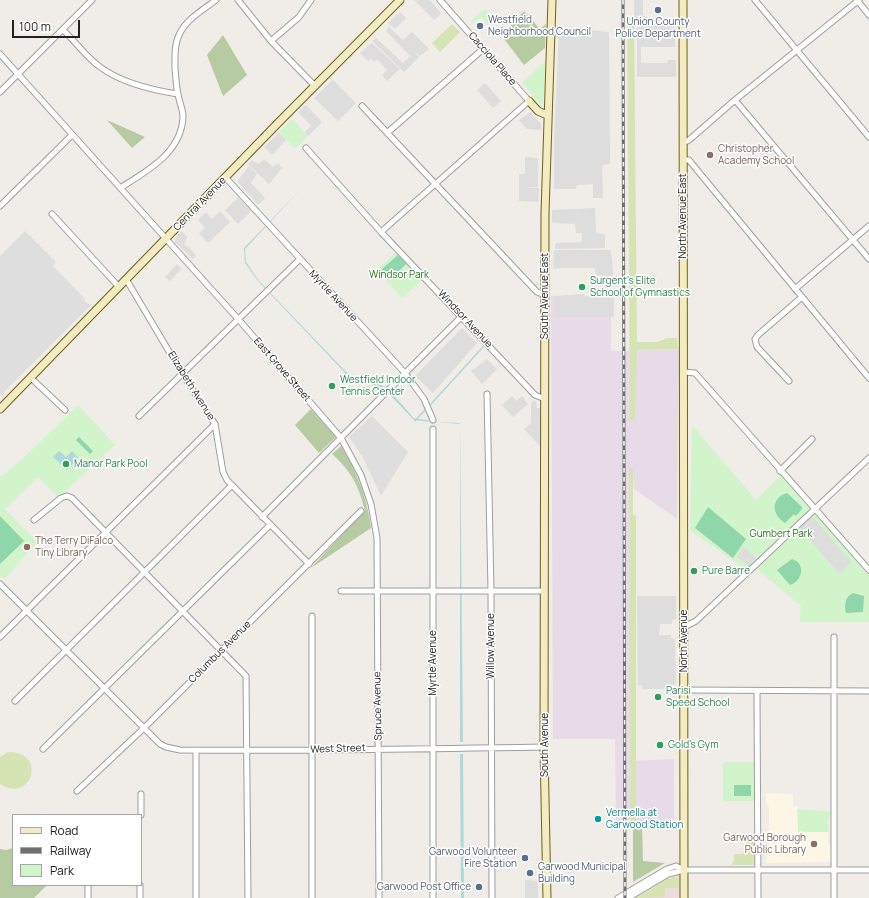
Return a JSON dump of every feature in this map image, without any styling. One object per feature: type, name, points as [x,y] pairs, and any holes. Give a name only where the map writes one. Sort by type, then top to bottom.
[{"type":"main road","name":"Central Avenue","points":[[0,409],[400,0]]},
{"type":"main road","name":"South Avenue East","points":[[544,591],[544,399],[547,115],[551,71],[552,0]]},
{"type":"main road","name":"North Avenue East","points":[[683,0],[684,503]]},
{"type":"main road","name":"Cacciola Place","points":[[529,101],[538,111],[547,115]]},
{"type":"main road","name":"North Avenue","points":[[684,503],[684,898]]},
{"type":"main road","name":"South Avenue","points":[[544,591],[544,747],[547,898]]},
{"type":"street","points":[[0,92],[92,0]]},
{"type":"street","points":[[120,188],[152,168],[165,156],[178,136],[183,115],[178,94],[175,54],[177,40],[180,32],[188,22],[216,0]]},
{"type":"street","points":[[238,0],[271,41],[315,86]]},
{"type":"street","points":[[271,41],[299,17],[311,0]]},
{"type":"street","name":"Cacciola Place","points":[[440,0],[529,101]]},
{"type":"street","points":[[755,0],[869,137]]},
{"type":"street","points":[[683,143],[689,140],[734,100],[858,0],[869,15]]},
{"type":"street","points":[[63,30],[100,67],[115,76],[147,88],[178,94]]},
{"type":"street","points":[[387,133],[483,49]]},
{"type":"street","name":"East Grove Street","points":[[0,54],[239,320],[341,438],[361,474],[371,504],[372,515]]},
{"type":"street","points":[[734,100],[869,259]]},
{"type":"street","points":[[381,232],[529,101]]},
{"type":"street","points":[[362,106],[537,292],[545,295]]},
{"type":"street","points":[[0,206],[72,134]]},
{"type":"street","name":"Windsor Avenue","points":[[306,148],[381,232],[535,395],[544,399]]},
{"type":"street","points":[[683,160],[689,160],[869,378]]},
{"type":"street","name":"Myrtle Avenue","points":[[226,178],[405,373],[424,399],[434,420]]},
{"type":"street","points":[[52,214],[119,286]]},
{"type":"street","points":[[795,289],[869,226]]},
{"type":"street","points":[[139,416],[183,375],[300,259]]},
{"type":"street","name":"Elizabeth Avenue","points":[[126,279],[183,375],[215,424],[223,472],[231,486],[309,564]]},
{"type":"street","points":[[789,381],[758,347],[755,339],[802,297]]},
{"type":"street","points":[[262,517],[462,316]]},
{"type":"street","points":[[684,372],[694,373],[814,510],[868,566]]},
{"type":"street","points":[[31,378],[65,410]]},
{"type":"street","name":"Willow Avenue","points":[[487,394],[491,591],[492,898]]},
{"type":"street","points":[[0,637],[215,424]]},
{"type":"street","name":"Myrtle Avenue","points":[[433,429],[433,898]]},
{"type":"street","points":[[780,471],[812,439]]},
{"type":"street","points":[[684,627],[696,621],[869,458]]},
{"type":"street","points":[[15,701],[231,486]]},
{"type":"street","points":[[34,520],[61,498],[67,496],[72,498],[104,534],[247,679],[248,898]]},
{"type":"street","name":"Columbus Avenue","points":[[77,791],[144,728],[361,511]]},
{"type":"street","name":"Spruce Avenue","points":[[372,515],[377,538],[376,592],[379,898]]},
{"type":"street","points":[[43,749],[270,525]]},
{"type":"street","name":"West Street","points":[[0,584],[163,746],[180,750],[544,747]]},
{"type":"street","points":[[341,591],[544,591]]},
{"type":"street","points":[[312,616],[312,898]]},
{"type":"street","points":[[834,637],[834,898]]},
{"type":"street","points":[[685,690],[869,692]]},
{"type":"street","points":[[757,691],[758,898]]},
{"type":"street","points":[[196,750],[196,898]]},
{"type":"street","points":[[141,794],[141,814]]},
{"type":"street","points":[[618,898],[667,868],[676,866],[684,870]]},
{"type":"street","points":[[628,898],[668,874],[684,870],[869,870]]},
{"type":"street","points":[[88,886],[88,898]]},
{"type":"street","points":[[140,886],[140,898]]},
{"type":"shaded area","points":[[414,0],[430,0],[441,13],[434,20]]},
{"type":"shaded area","points":[[634,0],[643,0],[643,19],[634,18]]},
{"type":"shaded area","points":[[400,12],[406,18],[395,29],[388,23]]},
{"type":"shaded area","points":[[675,22],[675,47],[641,47],[641,63],[667,63],[668,60],[676,60],[676,77],[637,77],[637,23]]},
{"type":"shaded area","points":[[388,26],[403,40],[412,32],[429,49],[420,56],[413,50],[419,57],[404,72],[372,41],[376,38],[403,63],[410,56],[387,32]]},
{"type":"shaded area","points":[[588,30],[609,32],[610,164],[602,165],[603,198],[593,198],[593,184],[577,185],[576,189],[554,189],[554,140],[559,31]]},
{"type":"shaded area","points":[[372,43],[400,69],[387,81],[382,75],[387,70],[377,59],[374,62],[371,58],[368,61],[360,53]]},
{"type":"shaded area","points":[[333,80],[356,103],[338,121],[314,98]]},
{"type":"shaded area","points":[[485,83],[501,101],[493,108],[477,90]]},
{"type":"shaded area","points":[[306,105],[322,122],[308,136],[305,132],[311,126],[298,112]]},
{"type":"shaded area","points":[[530,112],[541,124],[541,130],[527,129],[519,120]]},
{"type":"shaded area","points":[[279,133],[286,140],[272,155],[264,147]]},
{"type":"shaded area","points":[[525,157],[538,158],[538,187],[523,188],[539,188],[538,202],[519,201],[519,174],[525,174]]},
{"type":"shaded area","points":[[264,159],[273,167],[278,163],[282,168],[269,184],[248,164],[252,160],[258,164]]},
{"type":"shaded area","points":[[249,166],[257,174],[251,183],[265,198],[258,205],[238,182]]},
{"type":"shaded area","points":[[238,197],[251,211],[238,224],[225,210]]},
{"type":"shaded area","points":[[595,208],[596,233],[605,234],[605,248],[555,249],[556,243],[582,242],[582,233],[576,233],[575,224],[552,223],[552,210]]},
{"type":"shaded area","points":[[220,211],[230,222],[208,243],[199,233],[205,228],[198,220],[206,212],[212,219]]},
{"type":"shaded area","points":[[25,231],[56,262],[53,266],[90,306],[0,396],[0,256]]},
{"type":"shaded area","points":[[182,231],[187,237],[184,245],[189,247],[196,256],[193,259],[175,242],[175,239]]},
{"type":"shaded area","points":[[554,250],[610,250],[613,276],[596,275],[595,268],[553,269]]},
{"type":"shaded area","points":[[177,264],[181,269],[170,281],[165,277]]},
{"type":"shaded area","points":[[584,294],[585,298],[595,299],[595,295],[614,294],[614,317],[555,317],[555,296]]},
{"type":"shaded area","points":[[551,296],[611,296],[611,351],[679,349],[677,519],[634,489],[633,469],[629,469],[631,761],[674,759],[674,823],[616,824],[615,739],[553,739]]},
{"type":"shaded area","points":[[462,328],[477,343],[433,393],[415,376]]},
{"type":"shaded area","points":[[487,359],[497,369],[482,384],[471,371]]},
{"type":"shaded area","points":[[512,396],[516,401],[522,396],[528,404],[513,417],[502,405]]},
{"type":"shaded area","points":[[533,399],[536,402],[537,408],[540,408],[540,446],[524,429],[531,423],[531,405]]},
{"type":"shaded area","points":[[372,416],[408,452],[381,496],[362,456],[349,437]]},
{"type":"shaded area","points":[[810,514],[851,562],[840,574],[797,526]]},
{"type":"shaded area","points":[[743,546],[756,558],[749,566],[737,557]]},
{"type":"shaded area","points":[[637,596],[676,596],[676,619],[672,620],[672,624],[660,624],[659,635],[671,635],[671,638],[675,639],[676,685],[672,685],[672,689],[642,689],[642,685],[638,685]]},
{"type":"shaded area","points":[[766,793],[793,794],[793,806],[798,806],[798,809],[831,811],[828,821],[828,840],[831,853],[830,862],[766,863],[769,849],[769,808],[766,801]]},
{"type":"shaded area","points":[[680,873],[680,898],[636,898]]},
{"type":"shaded area","points":[[525,880],[538,881],[538,898],[525,898]]},
{"type":"green space","points":[[485,9],[494,19],[488,24],[481,17],[473,24],[471,21]]},
{"type":"green space","points":[[524,11],[540,29],[546,24],[545,48],[524,65],[501,35]]},
{"type":"green space","points":[[627,18],[634,18],[637,342],[658,342],[667,338],[677,338],[678,349],[637,350],[635,420],[630,421]]},
{"type":"green space","points":[[452,24],[460,32],[440,52],[432,43]]},
{"type":"green space","points":[[223,35],[247,75],[223,96],[207,55]]},
{"type":"green space","points":[[546,61],[543,103],[540,104],[522,83]]},
{"type":"green space","points":[[292,119],[308,136],[295,149],[279,132]]},
{"type":"green space","points":[[107,120],[145,137],[132,148]]},
{"type":"green space","name":"Windsor Park","points":[[396,252],[422,280],[402,298],[377,270]]},
{"type":"green space","points":[[398,255],[406,264],[390,280],[381,270]]},
{"type":"green space","points":[[78,405],[115,445],[59,498],[38,477],[5,509],[37,542],[5,579],[0,575],[0,477],[18,463]]},
{"type":"green space","points":[[311,409],[336,437],[319,453],[295,425]]},
{"type":"green space","name":"Gumbert Park","points":[[692,425],[756,500],[782,474],[869,568],[869,622],[800,622],[801,606],[759,571],[749,566],[745,569],[690,530]]},
{"type":"green space","points":[[79,437],[93,451],[90,454],[76,440]]},
{"type":"green space","points":[[341,446],[352,465],[364,495],[371,528],[311,568],[365,510],[360,493],[353,479],[345,467],[332,454]]},
{"type":"green space","points":[[629,468],[633,469],[633,515],[636,515],[636,824],[630,823]]},
{"type":"green space","points":[[787,493],[802,507],[802,509],[796,516],[794,514],[785,523],[777,515],[775,506],[778,499]]},
{"type":"green space","points":[[708,507],[746,539],[733,558],[695,528]]},
{"type":"green space","points":[[0,516],[24,541],[0,564]]},
{"type":"green space","points":[[792,559],[799,564],[801,572],[798,580],[790,585],[777,570]]},
{"type":"green space","points":[[853,593],[864,596],[863,612],[846,613],[846,601]]},
{"type":"green space","points":[[8,752],[20,754],[28,760],[31,767],[31,776],[27,783],[20,788],[11,789],[0,784],[0,757]]},
{"type":"green space","points":[[723,762],[756,762],[755,801],[723,801]]},
{"type":"green space","points":[[734,785],[751,785],[751,796],[734,796]]},
{"type":"green space","points":[[797,809],[831,811],[828,821],[829,832],[798,832]]},
{"type":"green space","points":[[642,823],[643,861],[665,863],[633,882],[633,824]]},
{"type":"green space","points":[[745,839],[756,840],[756,863],[754,865],[731,865],[734,860],[734,854],[742,854],[746,850]]},
{"type":"green space","points":[[12,848],[12,886],[46,886],[34,898],[0,898],[0,849],[6,850]]},
{"type":"green space","points":[[668,878],[678,878],[679,888],[665,888],[665,897],[636,898]]},
{"type":"water","points":[[301,189],[245,249],[246,262],[259,281],[350,376],[384,386],[382,388],[349,377],[258,281],[245,263],[244,248]]},
{"type":"water","points":[[390,391],[412,416],[415,421],[388,393]]},
{"type":"water","points":[[436,422],[460,423],[463,742],[460,742],[460,424]]},
{"type":"water","name":"Manor Park Pool","points":[[59,451],[66,457],[72,451],[78,458],[67,470],[53,457]]},
{"type":"water","points":[[460,754],[463,754],[464,898],[461,898]]},
{"type":"waterway","points":[[431,404],[483,347]]},
{"type":"waterway","points":[[415,421],[425,410]]},
{"type":"waterway","points":[[414,419],[428,421]]},
{"type":"railway","points":[[623,0],[625,898]]},
{"type":"place","name":"Union County Police Department","points":[[658,10]]},
{"type":"place","name":"Westfield Neighborhood Council","points":[[480,26]]},
{"type":"place","name":"Christopher Academy School","points":[[710,155]]},
{"type":"place","name":"Surgent's Elite School of Gymnastics","points":[[582,287]]},
{"type":"place","name":"Westfield Indoor Tennis Center","points":[[332,386]]},
{"type":"place","name":"Manor Park Pool","points":[[66,464]]},
{"type":"place","name":"The Terry DiFalco Tiny Library","points":[[27,547]]},
{"type":"place","name":"Pure Barre","points":[[694,571]]},
{"type":"place","name":"Parisi Speed School","points":[[658,697]]},
{"type":"place","name":"Gold's Gym","points":[[660,745]]},
{"type":"place","name":"Vermella at Garwood Station","points":[[598,819]]},
{"type":"place","name":"Garwood Borough Public Library","points":[[814,844]]},
{"type":"place","name":"Garwood Volunteer Fire Station","points":[[525,858]]},
{"type":"place","name":"Garwood Municipal Building","points":[[530,873]]},
{"type":"place","name":"Garwood Post Office","points":[[479,887]]}]
